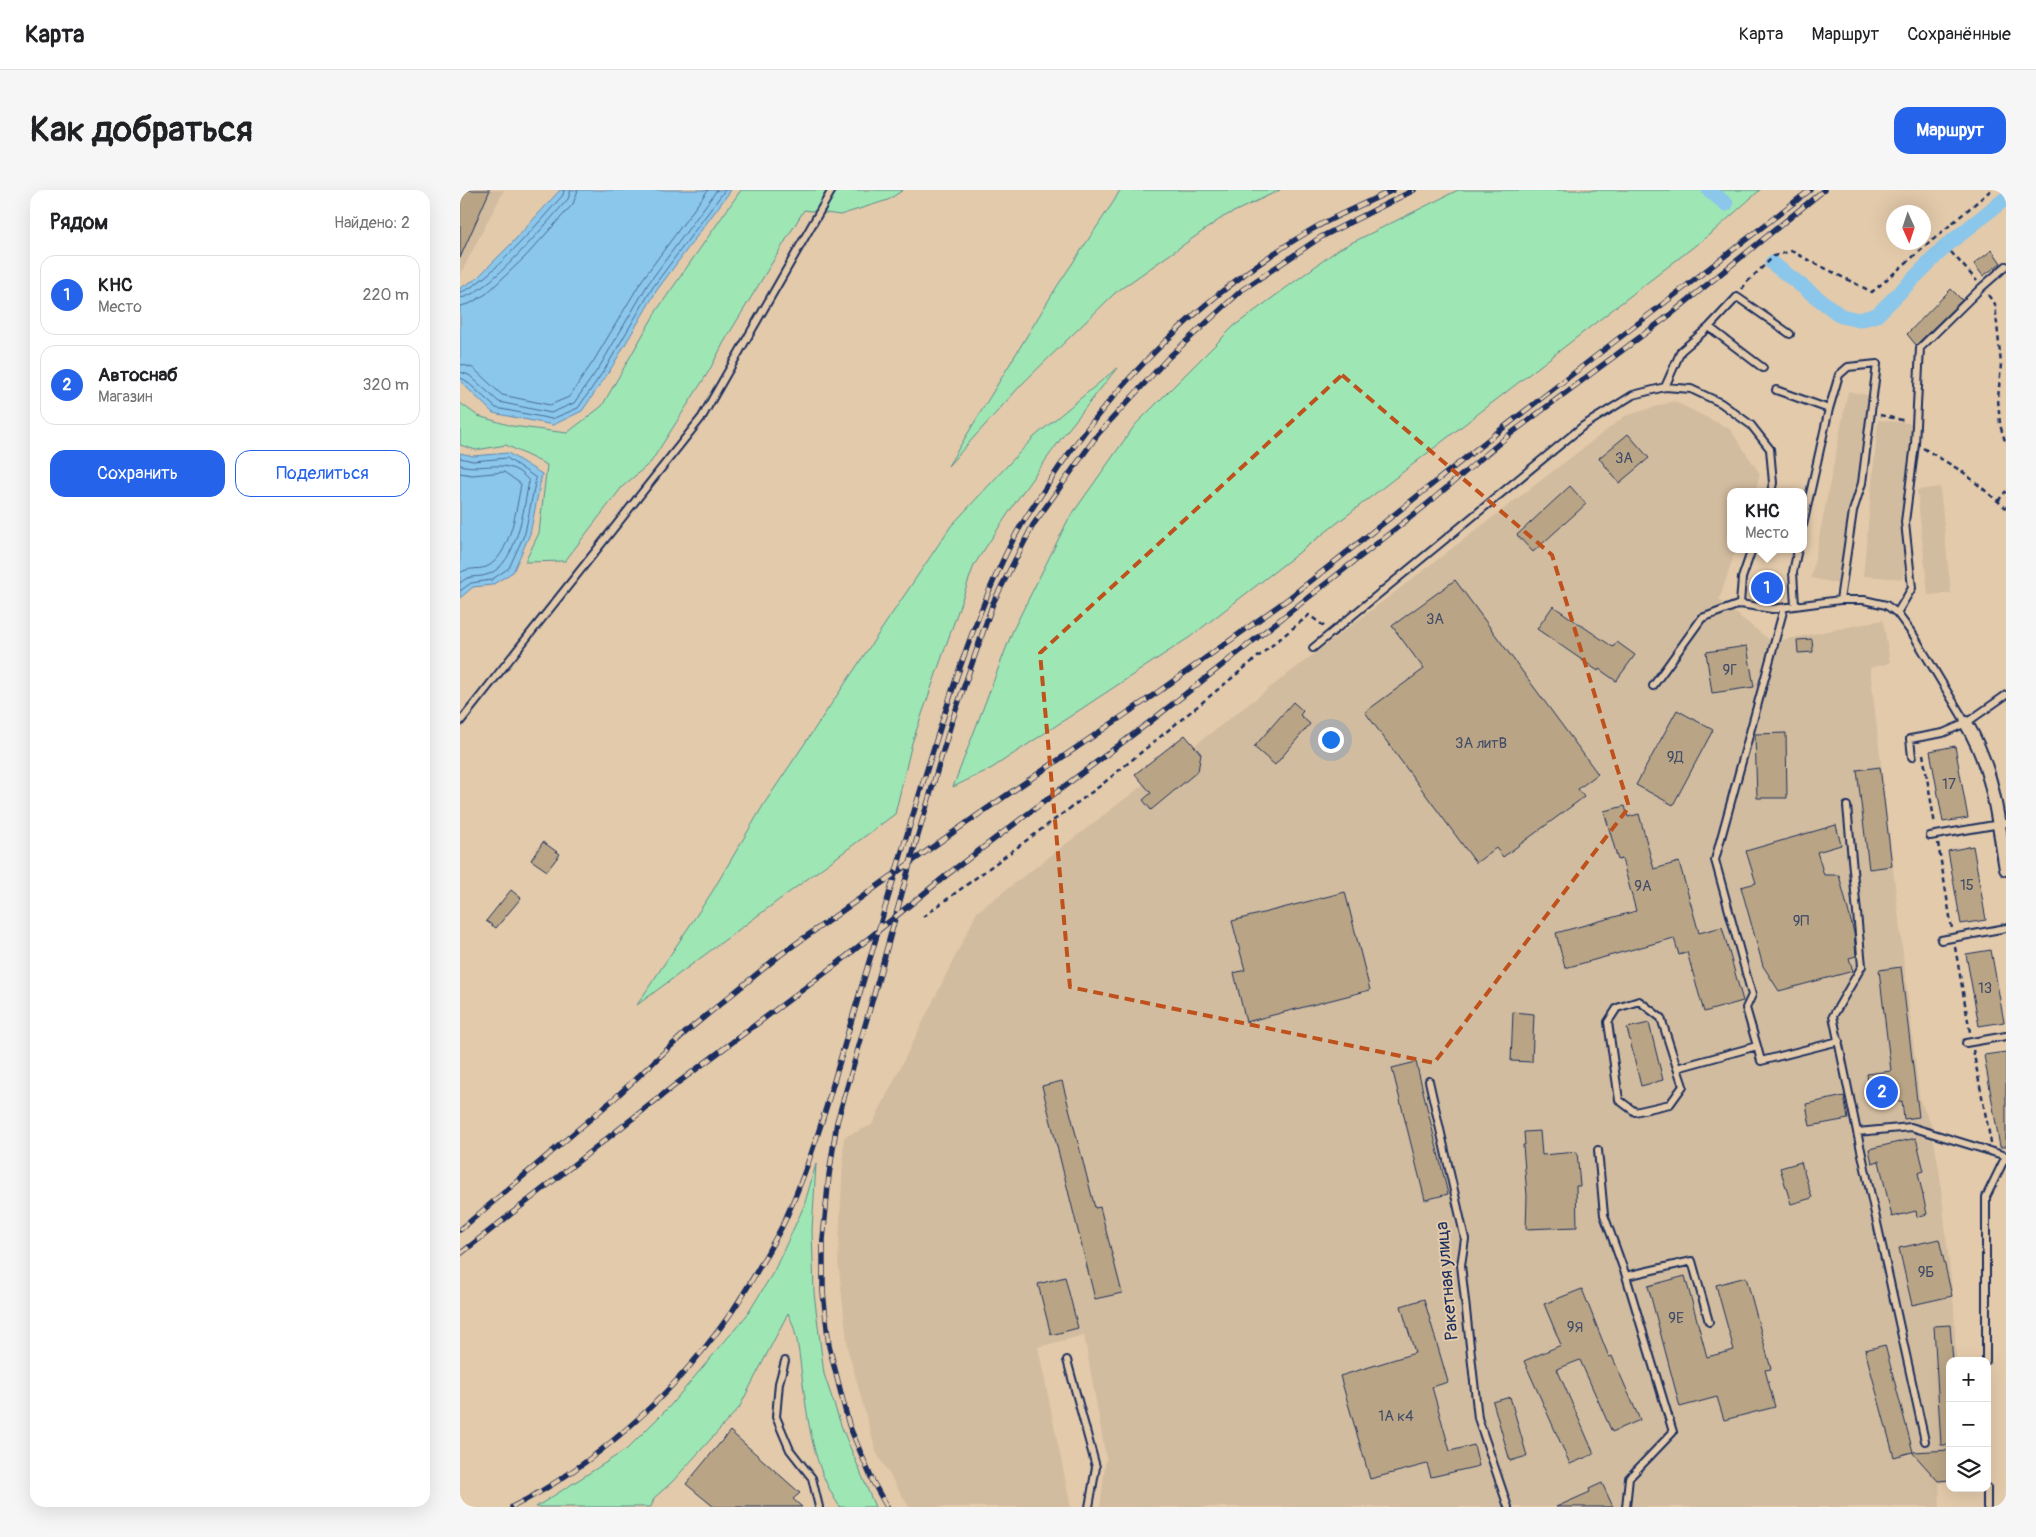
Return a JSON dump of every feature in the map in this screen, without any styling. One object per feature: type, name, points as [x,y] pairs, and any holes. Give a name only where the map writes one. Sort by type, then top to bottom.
[{"type":"street","points":[[1966,723],[1979,745],[1986,765],[2002,824],[2006,870]]},
{"type":"lane","points":[[460,722],[702,417],[832,190]]},
{"type":"lane","points":[[1897,613],[1912,588],[1905,522],[1915,444],[1920,348],[2006,266]]},
{"type":"lane","points":[[1665,387],[1681,351],[1709,328],[1737,297],[1790,334]]},
{"type":"lane","points":[[1709,328],[1764,368]]},
{"type":"lane","points":[[1807,507],[1839,375],[1848,367],[1877,364],[1862,483],[1853,512],[1840,600]]},
{"type":"lane","points":[[1313,648],[1584,426],[1633,395],[1665,387],[1691,389],[1721,403],[1751,425],[1770,449],[1773,483],[1771,488]]},
{"type":"lane","points":[[1776,390],[1829,410]]},
{"type":"lane","points":[[1740,604],[1742,578],[1751,553]]},
{"type":"lane","points":[[1795,606],[1793,572],[1797,553]]},
{"type":"lane","points":[[1653,686],[1702,618],[1740,604],[1772,609],[1840,600],[1864,600],[1886,605],[1897,613],[1924,652],[1966,723]]},
{"type":"lane","points":[[1784,608],[1716,860],[1752,995],[1746,1008],[1761,1061],[1838,1041]]},
{"type":"lane","points":[[1912,756],[1910,739],[1943,734],[1966,723],[2006,695]]},
{"type":"lane","points":[[1847,806],[1862,966],[1833,1016],[1925,1440]]},
{"type":"lane","points":[[1933,836],[2002,824]]},
{"type":"lane","points":[[1941,940],[2006,928]]},
{"type":"lane","points":[[1639,1002],[1661,1018],[1677,1068],[1682,1086],[1670,1104],[1635,1112],[1619,1100],[1608,1022],[1618,1008],[1639,1002]]},
{"type":"lane","points":[[1969,1043],[2006,1036]]},
{"type":"lane","points":[[1677,1068],[1756,1046]]},
{"type":"lane","name":"Ракетная улица","points":[[1429,1081],[1465,1239],[1460,1264],[1478,1418],[1508,1507]]},
{"type":"lane","points":[[1857,1132],[1911,1127],[2006,1156],[1986,1197],[1986,1357]]},
{"type":"lane","points":[[1598,1150],[1604,1215],[1626,1276],[1673,1432],[1629,1478],[1626,1507]]},
{"type":"lane","points":[[1626,1276],[1692,1261],[1710,1322]]},
{"type":"lane","points":[[1067,1360],[1096,1467],[1089,1507]]},
{"type":"lane","points":[[786,1361],[779,1384],[776,1417],[790,1450],[812,1478],[819,1507]]},
{"type":"lane","points":[[1987,1492],[1987,1507]]},
{"type":"path","points":[[1737,297],[1746,283],[1774,256],[1791,251],[1872,292],[1992,190]]},
{"type":"path","points":[[1951,252],[1995,304],[2001,364],[1998,399],[2000,424],[2006,444]]},
{"type":"path","points":[[1871,412],[1916,424]]},
{"type":"path","points":[[1915,444],[1963,472],[2006,508]]},
{"type":"path","points":[[1998,501],[2006,492]]},
{"type":"path","points":[[923,918],[1100,786],[1309,615],[1333,632]]},
{"type":"path","points":[[1920,737],[1933,836],[1954,938],[1969,1043],[1993,1152]]},
{"type":"highlighted area","points":[[1342,375],[1552,555],[1629,807],[1434,1063],[1070,987],[1040,653]]},
{"type":"shaded area","points":[[460,190],[504,190],[460,275]]},
{"type":"shaded area","points":[[1848,391],[1876,397],[1840,584],[1811,578]]},
{"type":"shaded area","points":[[1674,401],[1730,429],[1760,474],[1756,488],[1727,488],[1727,553],[1735,553],[1719,600],[1772,642],[1883,620],[1890,663],[1870,668],[1920,1101],[1931,1124],[1939,1169],[1954,1308],[1956,1357],[1946,1357],[1946,1482],[1939,1483],[1940,1507],[1100,1507],[1106,1458],[1084,1335],[1038,1347],[1071,1507],[909,1507],[876,1452],[848,1350],[838,1261],[844,1137],[872,1125],[977,912],[1625,416]]},
{"type":"shaded area","points":[[1878,420],[1918,424],[1903,579],[1863,576]]},
{"type":"shaded area","points":[[1940,487],[1951,593],[1928,595],[1917,490]]},
{"type":"green space","points":[[741,190],[903,190],[888,200],[840,215],[804,210],[724,342],[709,371],[651,462],[622,487],[565,561],[525,562],[539,533],[547,465],[506,445],[476,450],[460,445],[460,403],[478,416],[512,426],[567,433],[602,406],[657,310]]},
{"type":"green space","points":[[1120,190],[1280,190],[1223,217],[1115,293],[1022,384],[948,466],[1056,288]]},
{"type":"green space","points":[[1458,190],[1760,190],[1714,231],[1190,637],[992,768],[953,787],[1013,630],[1068,520],[1135,425],[1234,326],[1339,249]]},
{"type":"green space","points":[[1117,368],[1063,436],[1019,497],[974,565],[912,743],[895,814],[637,1005],[712,892],[764,804],[951,526],[1034,437]]},
{"type":"green space","points":[[816,1164],[812,1230],[814,1293],[824,1374],[842,1428],[875,1507],[840,1507],[824,1477],[813,1444],[798,1344],[788,1313],[739,1408],[672,1482],[654,1498],[651,1507],[536,1507],[627,1449],[669,1407],[747,1315],[774,1271],[804,1206]]},
{"type":"water","points":[[560,190],[731,190],[657,290],[609,372],[582,411],[553,425],[493,413],[460,381],[460,288],[476,279]]},
{"type":"water","points":[[460,453],[473,456],[508,453],[542,474],[530,534],[513,572],[492,585],[473,587],[460,598]]},
{"type":"building","points":[[460,190],[490,190],[460,258]]},
{"type":"building","points":[[1992,250],[2001,263],[1983,276],[1974,264]]},
{"type":"building","points":[[1951,289],[1962,300],[1916,345],[1907,334]]},
{"type":"building","points":[[1628,434],[1649,458],[1619,483],[1599,458]]},
{"type":"building","points":[[1570,486],[1586,504],[1533,552],[1517,535]]},
{"type":"building","points":[[1455,580],[1598,774],[1578,789],[1584,797],[1503,857],[1496,848],[1476,863],[1365,712],[1424,669],[1392,626]]},
{"type":"building","points":[[1764,580],[1770,580],[1775,585],[1773,594],[1764,596],[1759,591],[1759,585]]},
{"type":"building","points":[[1553,606],[1613,647],[1617,642],[1635,655],[1616,681],[1599,669],[1598,671],[1537,629]]},
{"type":"building","points":[[1812,639],[1813,652],[1798,653],[1797,640]]},
{"type":"building","points":[[1747,646],[1754,687],[1712,693],[1706,652]]},
{"type":"building","points":[[1293,702],[1303,711],[1300,715],[1310,724],[1275,765],[1254,747]]},
{"type":"building","points":[[1677,710],[1713,730],[1673,805],[1636,785]]},
{"type":"building","points":[[1786,733],[1787,798],[1757,798],[1755,734]]},
{"type":"building","points":[[1185,735],[1201,754],[1198,771],[1151,810],[1143,800],[1151,793],[1135,774]]},
{"type":"building","points":[[1955,746],[1968,818],[1943,822],[1930,751]]},
{"type":"building","points":[[1880,767],[1892,866],[1869,869],[1857,770]]},
{"type":"building","points":[[1625,806],[1628,817],[1639,814],[1654,869],[1679,862],[1699,933],[1722,927],[1743,1001],[1704,1012],[1687,952],[1679,955],[1674,938],[1565,968],[1556,933],[1636,911],[1622,859],[1618,860],[1604,811]]},
{"type":"building","points":[[1836,825],[1841,845],[1817,852],[1824,875],[1839,875],[1854,933],[1856,956],[1849,958],[1853,971],[1779,991],[1763,966],[1741,887],[1756,883],[1746,851]]},
{"type":"building","points":[[543,842],[560,854],[547,871],[531,860]]},
{"type":"building","points":[[1973,846],[1986,920],[1961,924],[1948,851]]},
{"type":"building","points":[[511,890],[521,898],[496,928],[486,921]]},
{"type":"building","points":[[1345,892],[1370,990],[1246,1022],[1234,973],[1245,970],[1232,921]]},
{"type":"building","points":[[1991,950],[2004,1022],[1979,1026],[1966,954]]},
{"type":"building","points":[[1901,967],[1919,1117],[1904,1119],[1902,1101],[1871,1105],[1867,1074],[1891,1071],[1879,970]]},
{"type":"building","points":[[1513,1012],[1534,1014],[1532,1062],[1511,1061]]},
{"type":"building","points":[[1649,1023],[1663,1080],[1641,1086],[1627,1028]]},
{"type":"building","points":[[2006,1052],[2006,1147],[2000,1147],[1984,1055]]},
{"type":"building","points":[[1416,1062],[1448,1194],[1425,1200],[1392,1068]]},
{"type":"building","points":[[1062,1081],[1095,1208],[1100,1207],[1122,1293],[1095,1299],[1042,1086]]},
{"type":"building","points":[[1844,1096],[1848,1119],[1810,1126],[1806,1104]]},
{"type":"building","points":[[1540,1131],[1542,1155],[1577,1152],[1580,1186],[1576,1186],[1577,1227],[1526,1229],[1527,1196],[1523,1145],[1525,1145],[1524,1132]]},
{"type":"building","points":[[1916,1138],[1924,1171],[1918,1173],[1927,1214],[1917,1217],[1916,1211],[1892,1217],[1879,1161],[1872,1163],[1869,1149]]},
{"type":"building","points":[[1801,1162],[1812,1198],[1791,1204],[1780,1168]]},
{"type":"building","points":[[1939,1239],[1952,1296],[1912,1305],[1899,1248]]},
{"type":"building","points":[[1685,1276],[1707,1357],[1734,1350],[1716,1285],[1746,1277],[1771,1369],[1765,1370],[1775,1407],[1724,1420],[1717,1397],[1680,1407],[1648,1286]]},
{"type":"building","points":[[1065,1277],[1078,1328],[1051,1335],[1038,1284]]},
{"type":"building","points":[[1582,1289],[1609,1357],[1612,1356],[1640,1420],[1612,1432],[1580,1360],[1557,1369],[1594,1454],[1570,1464],[1524,1361],[1561,1345],[1544,1304]]},
{"type":"building","points":[[1424,1299],[1448,1382],[1432,1387],[1450,1451],[1474,1445],[1479,1466],[1431,1477],[1427,1464],[1370,1479],[1340,1376],[1415,1353],[1401,1306]]},
{"type":"building","points":[[1950,1325],[1953,1357],[1946,1357],[1946,1445],[1941,1445],[1934,1326]]},
{"type":"building","points":[[1885,1345],[1913,1452],[1946,1450],[1946,1480],[1938,1481],[1912,1452],[1894,1457],[1865,1350]]},
{"type":"building","points":[[1510,1397],[1527,1456],[1510,1461],[1493,1402]]},
{"type":"building","points":[[730,1431],[800,1493],[793,1499],[802,1507],[714,1507],[686,1484]]},
{"type":"building","points":[[1602,1483],[1613,1507],[1556,1507],[1590,1492],[1589,1489]]},
{"type":"waterway","points":[[1709,190],[1726,204]]},
{"type":"waterway","points":[[1772,263],[1841,316],[1859,320],[1877,315],[1946,246],[2006,198]]},
{"type":"railway","points":[[512,1507],[572,1471],[601,1450],[655,1403],[679,1378],[723,1324],[757,1272],[782,1227],[805,1172],[821,1125],[948,702],[989,590],[1019,530],[1046,487],[1072,449],[1131,377],[1198,312],[1234,282],[1311,230],[1393,190]]},
{"type":"railway","points":[[887,1507],[873,1482],[849,1425],[829,1346],[823,1292],[823,1240],[829,1175],[837,1122],[916,842],[951,724],[993,603],[1033,525],[1098,434],[1168,358],[1242,290],[1321,237],[1414,190]]},
{"type":"railway","points":[[460,1230],[615,1098],[686,1032],[780,955],[982,812],[1158,692],[1288,599],[1503,428],[1810,190]]},
{"type":"railway","points":[[460,1254],[679,1082],[837,964],[948,874],[1151,721],[1426,505],[1509,435],[1671,314],[1824,190]]},
{"type":"place","name":"КНС","points":[[1767,588]]},
{"type":"place","name":"Автоснаб","points":[[1882,1092]]}]
